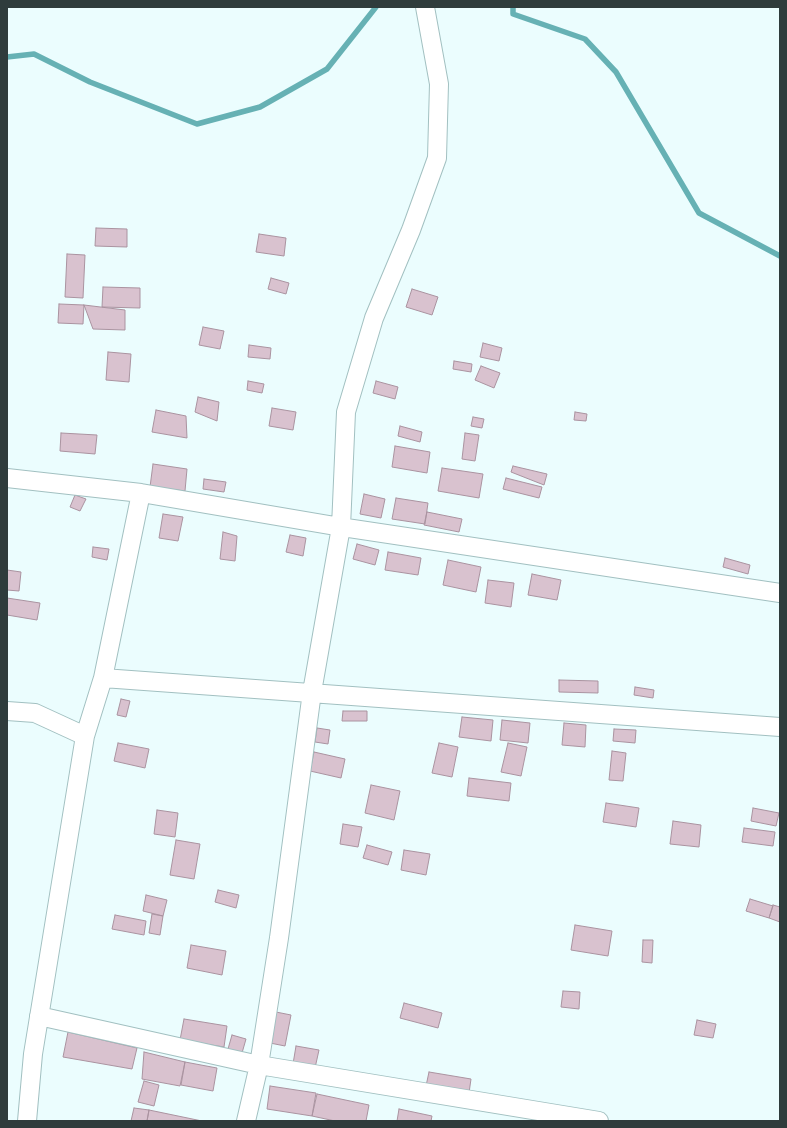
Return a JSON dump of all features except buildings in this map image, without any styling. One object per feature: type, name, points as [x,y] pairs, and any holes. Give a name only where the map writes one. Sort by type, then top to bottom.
[{"type":"street","points":[[246,1121],[259,1066],[279,938],[312,692],[341,527],[346,412],[374,318],[411,230],[437,158],[440,84],[424,7]]},
{"type":"street","points":[[7,478],[141,493],[341,527],[780,593]]},
{"type":"street","points":[[27,1121],[33,1054],[85,736],[104,678],[141,493]]},
{"type":"street","points":[[104,678],[780,727]]},
{"type":"street","points":[[7,711],[35,713],[85,736]]},
{"type":"street","points":[[39,1016],[259,1066],[599,1121]]},
{"type":"waterway","points":[[7,57],[34,54],[90,82],[197,124],[260,107],[327,69],[376,7]]},
{"type":"waterway","points":[[513,7],[513,14],[585,39],[616,72],[699,213],[780,256]]}]
